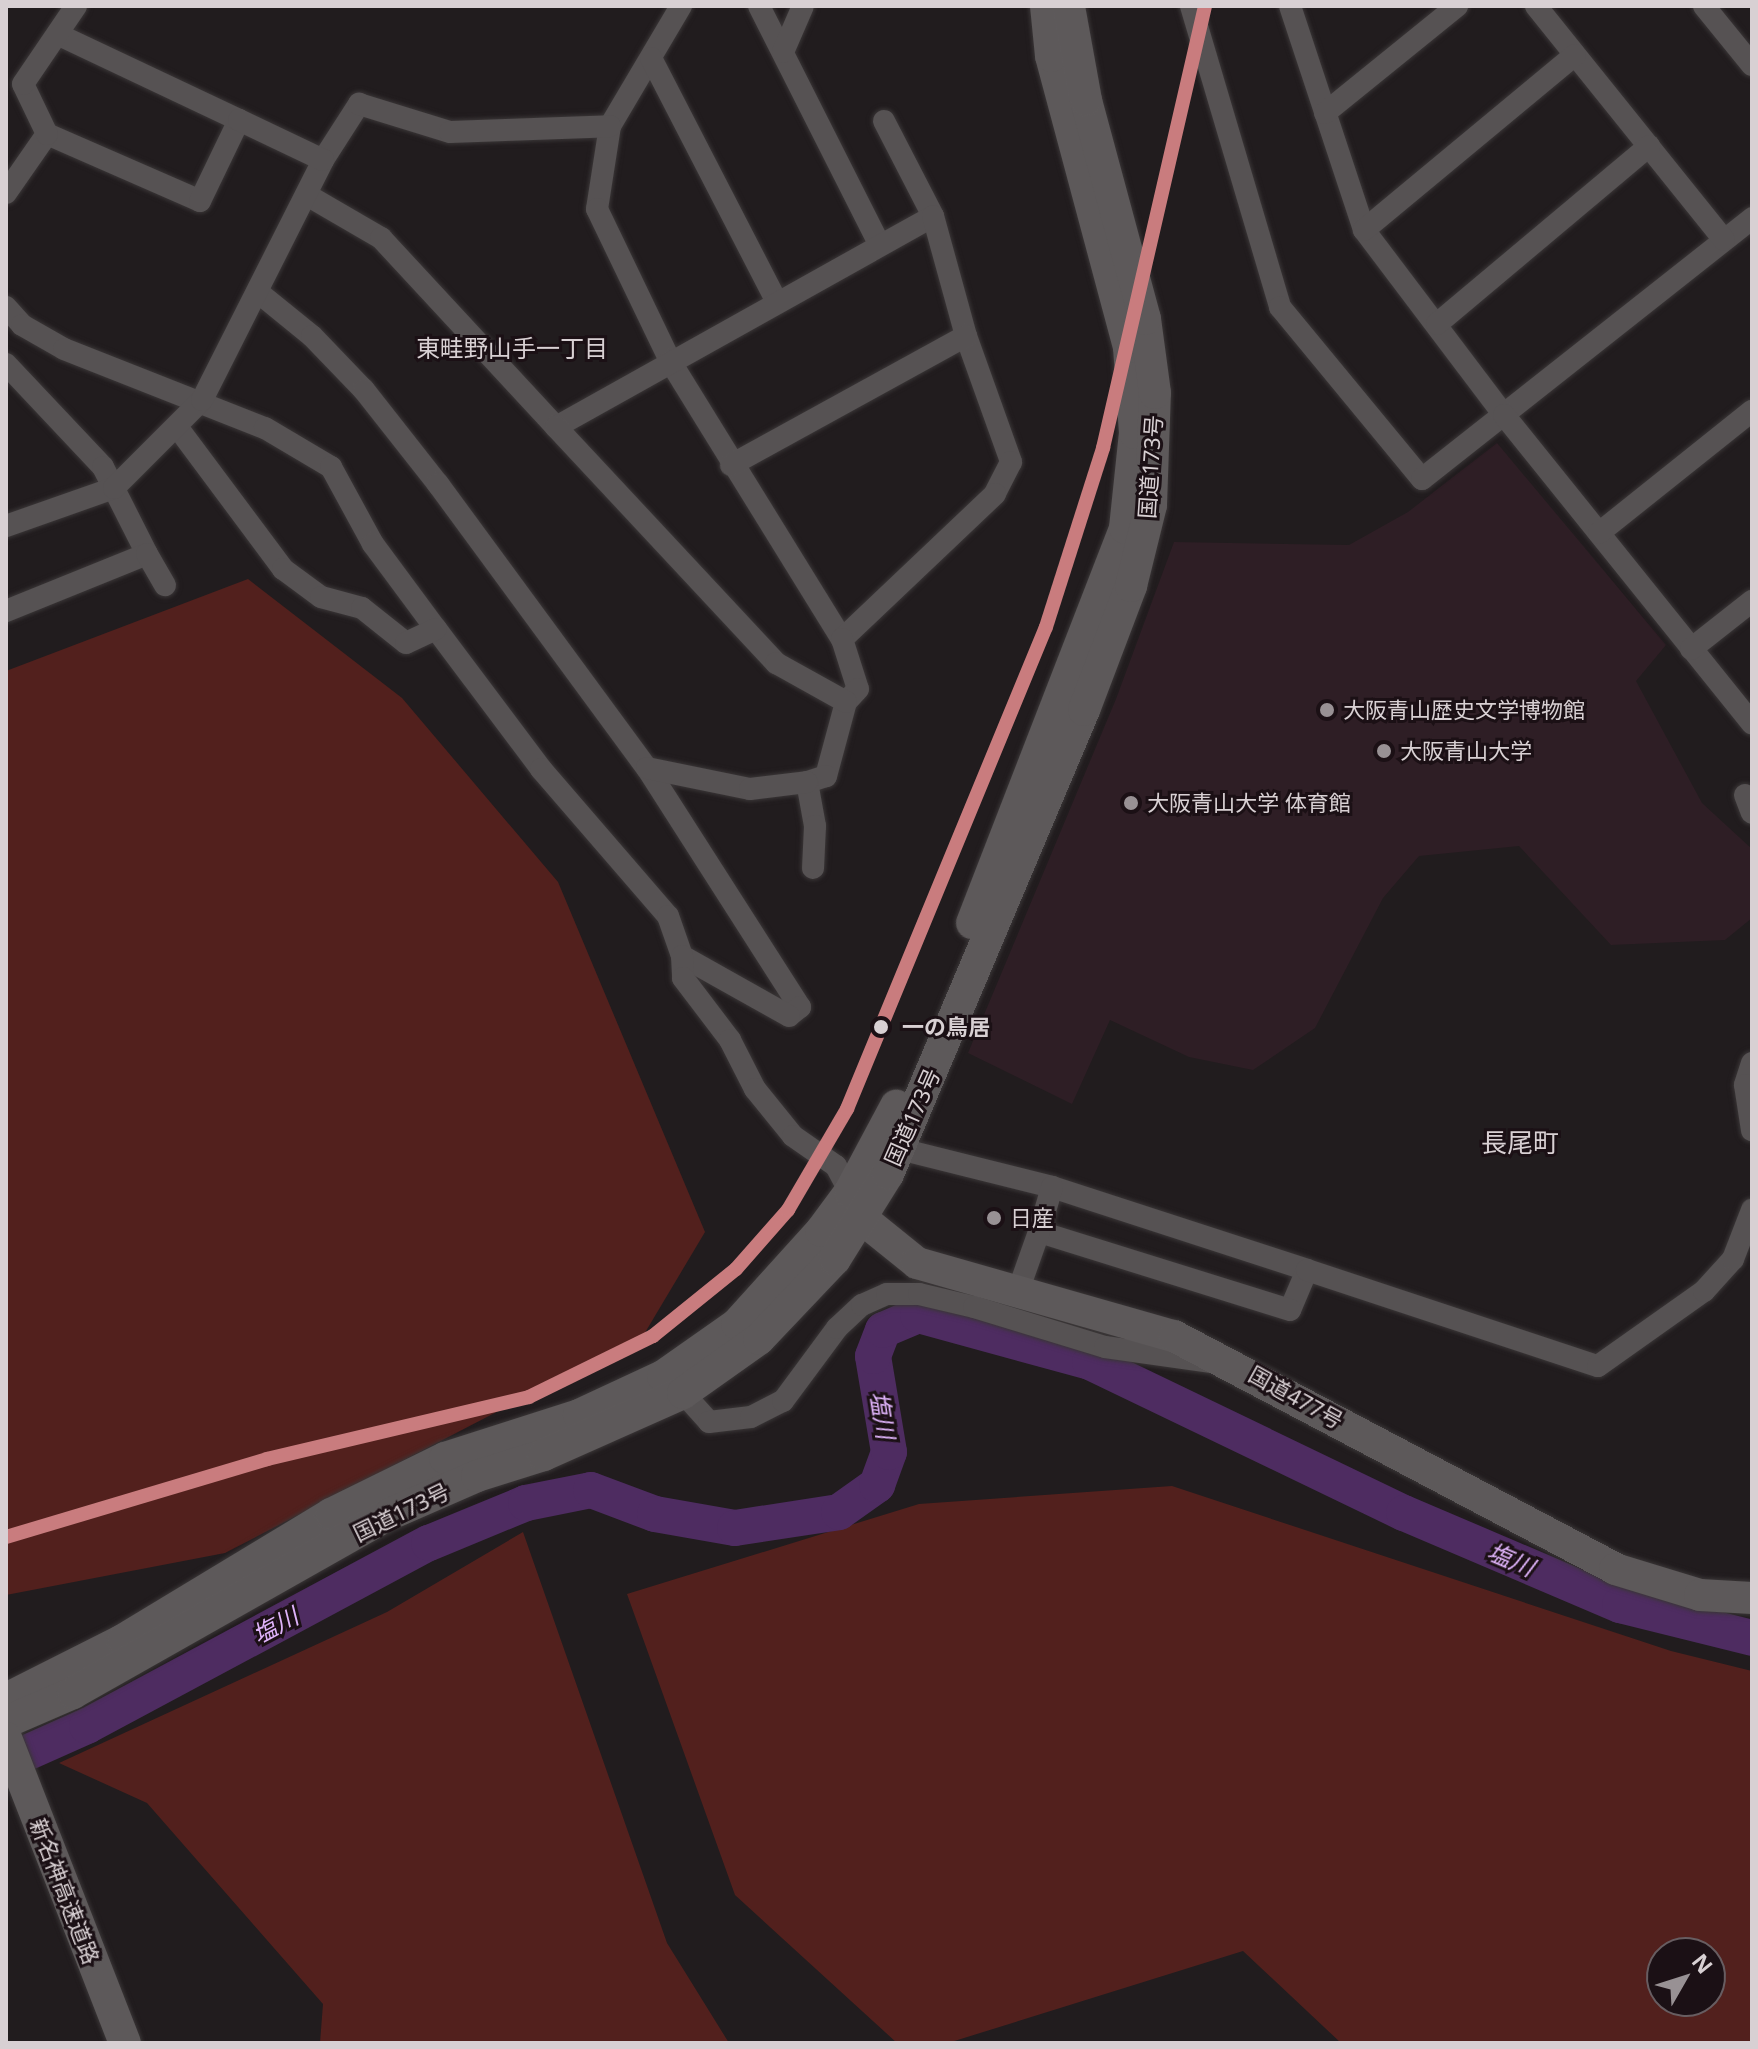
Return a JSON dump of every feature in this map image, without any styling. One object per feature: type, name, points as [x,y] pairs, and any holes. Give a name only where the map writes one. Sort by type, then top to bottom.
[{"type":"highway","name":"国道173号","points":[[6,1722],[73,1693],[390,1514],[477,1476],[544,1455],[683,1393],[759,1339],[835,1259],[1125,528],[1135,433],[1129,347],[1051,56],[1046,6]]},
{"type":"highway","name":"国道173号","points":[[6,1699],[123,1640],[331,1514],[431,1465],[579,1415],[663,1376],[737,1324],[855,1204],[900,1149],[1084,710],[1131,586],[1151,505],[1155,393],[1145,319],[1086,100],[1069,6]]},
{"type":"highway","name":"国道477号","points":[[855,1204],[917,1263],[1017,1294],[1174,1336],[1234,1363],[1615,1569],[1700,1595],[1752,1598]]},
{"type":"highway","name":"新名神高速道路","points":[[6,1738],[125,2043]]},
{"type":"street","points":[[76,6],[23,84],[47,134],[200,201],[239,120]]},
{"type":"street","points":[[647,768],[750,789],[807,782],[826,776],[846,702],[858,689],[842,639],[731,465],[670,361],[597,209],[610,126],[681,6]]},
{"type":"street","points":[[759,6],[879,244]]},
{"type":"street","points":[[783,52],[803,6]]},
{"type":"street","points":[[1191,6],[1280,307],[1422,479],[1752,218]]},
{"type":"street","points":[[1290,6],[1364,230],[1504,415],[1752,724]]},
{"type":"street","points":[[1325,113],[1457,6]]},
{"type":"street","points":[[1536,6],[1724,240]]},
{"type":"street","points":[[1704,6],[1752,65]]},
{"type":"street","points":[[57,34],[323,160]]},
{"type":"street","points":[[1364,230],[1575,55]]},
{"type":"street","points":[[651,58],[776,300]]},
{"type":"street","points":[[6,526],[114,488],[178,428],[202,400],[259,293],[323,160],[359,104],[450,132],[610,126]]},
{"type":"street","points":[[842,639],[995,494],[1011,462],[966,336],[933,216],[884,121]]},
{"type":"street","points":[[6,193],[47,134]]},
{"type":"street","points":[[1437,324],[1649,146]]},
{"type":"street","points":[[307,195],[381,238],[776,663],[846,702]]},
{"type":"street","points":[[556,427],[776,300],[933,216]]},
{"type":"street","points":[[259,293],[312,336],[364,390],[647,768],[800,1007],[789,1016],[682,956]]},
{"type":"street","points":[[6,307],[22,325],[64,349],[202,400],[265,428],[331,467],[373,544],[541,769],[668,916],[682,956],[683,978],[730,1040],[755,1089],[793,1136],[836,1166],[855,1204]]},
{"type":"street","points":[[731,465],[966,336]]},
{"type":"street","points":[[6,364],[103,467],[165,585]]},
{"type":"street","points":[[1599,533],[1752,411]]},
{"type":"street","points":[[178,428],[283,569],[321,597],[362,608],[406,643],[436,629]]},
{"type":"street","points":[[6,611],[147,554]]},
{"type":"street","points":[[1691,649],[1752,601]]},
{"type":"street","points":[[807,782],[815,826],[813,868]]},
{"type":"street","points":[[1752,1063],[1745,1085],[1752,1130]]},
{"type":"street","points":[[900,1149],[1052,1187],[1598,1366],[1704,1291],[1733,1259],[1752,1210]]},
{"type":"street","points":[[1017,1294],[1052,1187]]},
{"type":"street","points":[[1039,1232],[1290,1310],[1307,1270]]},
{"type":"street","points":[[683,1393],[709,1422],[751,1417],[783,1401],[845,1320],[887,1294],[919,1294],[974,1307],[1105,1347],[1195,1364],[1234,1363]]},
{"type":"shaded area","name":"大阪青山大学","points":[[1497,443],[1666,645],[1636,681],[1702,803],[1752,849],[1752,918],[1725,940],[1611,945],[1519,846],[1419,856],[1383,898],[1315,1028],[1253,1070],[1189,1057],[1110,1020],[1072,1104],[968,1053],[1116,699],[1174,542],[1349,545],[1408,512]]},
{"type":"shaded area","points":[[248,579],[402,698],[558,882],[705,1232],[643,1336],[225,1553],[6,1595],[6,671]]},
{"type":"shaded area","points":[[1172,1486],[1671,1651],[1752,1671],[1752,2043],[1341,2043],[1243,1951],[948,2043],[897,2043],[735,1895],[627,1594],[919,1504]]},
{"type":"shaded area","points":[[523,1532],[667,1943],[729,2043],[320,2043],[323,2004],[147,1803],[59,1763],[387,1612]]},
{"type":"waterway","name":"塩川","points":[[6,1762],[87,1726],[429,1543],[526,1503],[591,1490],[655,1514],[735,1528],[839,1512],[877,1485],[889,1452],[873,1356],[883,1330],[918,1315],[1090,1362],[1404,1513],[1620,1605],[1752,1638]]},
{"type":"transit line","points":[[6,1537],[267,1459],[529,1397],[653,1336],[736,1269],[788,1210],[847,1109],[1046,627],[1103,448],[1205,6]]},
{"type":"place","name":"大阪青山歴史文学博物館","points":[[1327,710]]},
{"type":"place","name":"大阪青山大学","points":[[1384,751]]},
{"type":"place","name":"大阪青山大学 体育館","points":[[1131,803]]},
{"type":"place","name":"一の鳥居","points":[[881,1027]]},
{"type":"place","name":"日産","points":[[994,1218]]},
{"type":"district","name":"東畦野山手一丁目","points":[[512,348]]},
{"type":"district","name":"長尾町","points":[[1520,1143]]}]
